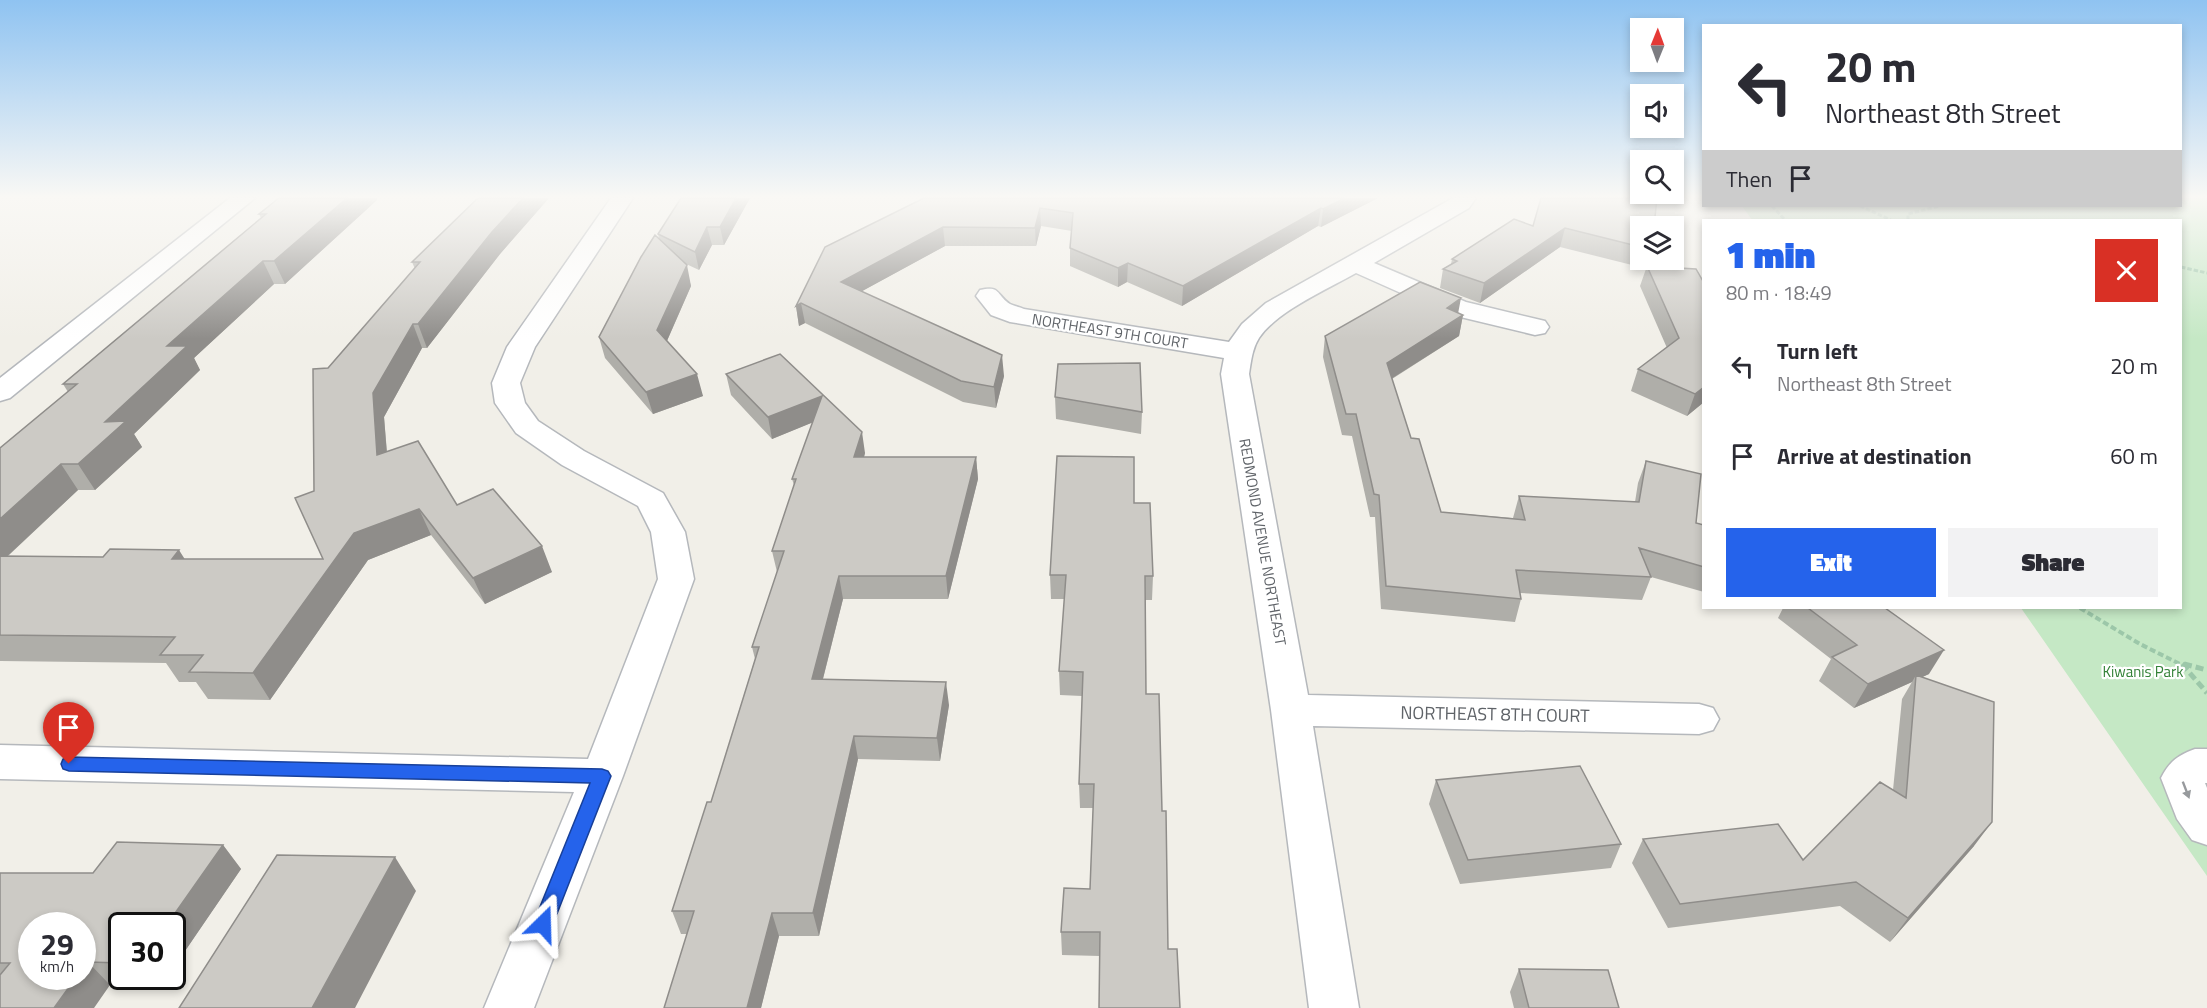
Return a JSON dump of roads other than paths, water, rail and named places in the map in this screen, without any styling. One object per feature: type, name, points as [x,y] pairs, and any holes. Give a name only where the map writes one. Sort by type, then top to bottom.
[{"type":"street","points":[[0,392],[185,245]]},
{"type":"street","points":[[509,1008],[602,776],[676,579],[668,532],[651,500],[573,458],[527,427],[510,403],[506,383],[521,347],[590,245]]},
{"type":"street","points":[[1237,352],[1247,334],[1275,309],[1389,245]]},
{"type":"street","points":[[1356,264],[1457,308],[1535,327]]},
{"type":"street","name":"NORTHEAST 9TH COURT","points":[[989,296],[1000,309],[1019,316],[1237,352]]},
{"type":"street","name":"REDMOND AVENUE NORTHEAST","points":[[1237,352],[1234,374],[1291,710],[1334,1008]]},
{"type":"street","name":"NORTHEAST 8TH COURT","points":[[1291,710],[1699,718]]},
{"type":"street","points":[[0,762],[602,776]]},
{"type":"street","points":[[2207,766],[2195,766],[2182,778],[2192,806],[2207,827]]},
{"type":"park label","name":"Kiwanis Park","points":[[2143,671]]}]
